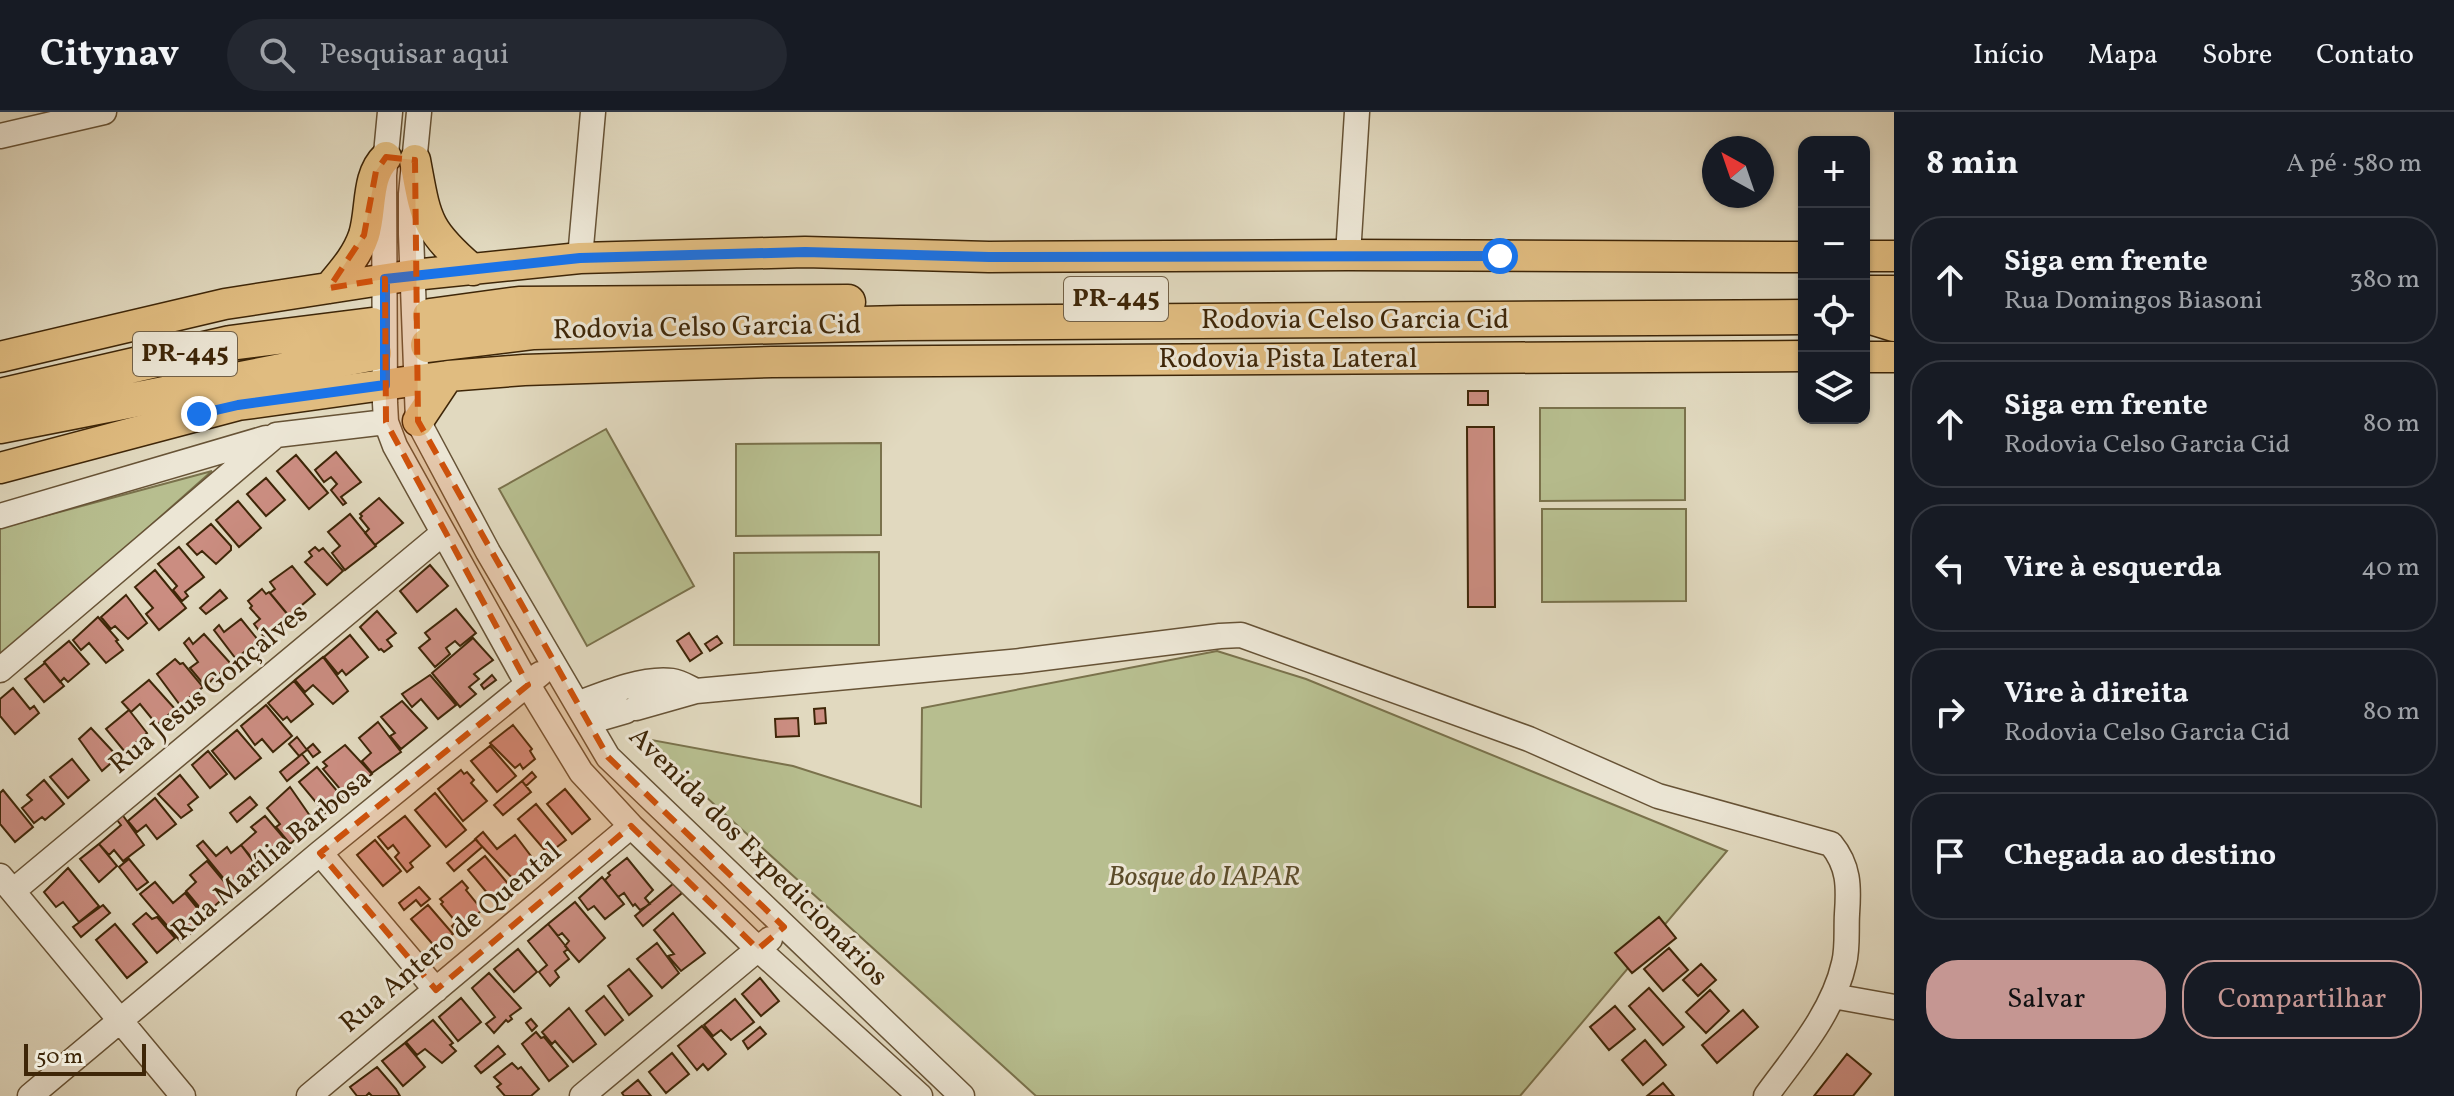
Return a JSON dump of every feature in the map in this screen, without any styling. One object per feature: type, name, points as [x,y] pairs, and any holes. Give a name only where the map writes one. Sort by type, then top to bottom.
[{"type":"highway","name":"Rodovia Celso Garcia Cid","points":[[1798,293],[519,304],[429,331],[534,332],[901,323],[1798,317]]},
{"type":"highway","points":[[1877,313],[1894,293]]},
{"type":"highway","name":"Rodovia Celso Garcia Cid","points":[[0,396],[230,343],[377,354]]},
{"type":"highway","name":"Rodovia Celso Garcia Cid","points":[[0,426],[377,354]]},
{"type":"main road","points":[[329,288],[352,260],[364,235],[376,171],[400,158],[434,232],[443,245],[473,270]]},
{"type":"main road","points":[[580,258],[805,252],[989,257],[1798,257]]},
{"type":"main road","points":[[1870,256],[1894,256]]},
{"type":"main road","name":"PR-445","points":[[0,357],[225,304],[399,277],[580,258]]},
{"type":"main road","name":"Rodovia Celso Garcia Cid","points":[[0,468],[238,405],[377,354],[417,381],[524,370]]},
{"type":"main road","name":"Rodovia Pista Lateral","points":[[524,370],[772,362],[1798,356]]},
{"type":"main road","points":[[1870,357],[1894,357]]},
{"type":"main road","points":[[418,421],[448,376]]},
{"type":"street","points":[[0,136],[104,112]]},
{"type":"street","points":[[390,112],[411,234],[399,277]]},
{"type":"street","points":[[400,158],[419,112]]},
{"type":"street","points":[[580,258],[593,112]]},
{"type":"street","points":[[1348,255],[1357,112]]},
{"type":"street","name":"Avenida dos Expedicionários","points":[[399,277],[377,354],[386,422],[395,446],[443,533],[581,772],[631,826],[758,949],[920,1096]]},
{"type":"street","name":"Avenida dos Expedicionários","points":[[399,277],[417,381],[418,421],[488,552],[608,757],[962,1096]]},
{"type":"street","points":[[0,516],[276,435],[386,422]]},
{"type":"street","points":[[0,670],[276,435]]},
{"type":"street","name":"Rua Jesus Gonçalves","points":[[6,884],[443,533]]},
{"type":"street","points":[[583,713],[631,710],[696,691],[1020,661],[1241,635],[1529,739],[1658,796],[1831,844],[1841,856],[1849,880],[1845,962],[1833,996],[1766,1096]]},
{"type":"street","name":"Rua Marília Barbosa","points":[[30,1096],[320,853],[554,663]]},
{"type":"street","points":[[583,713],[635,684],[674,681],[696,691]]},
{"type":"street","name":"Rua Antero de Quental","points":[[309,1096],[631,826]]},
{"type":"street","points":[[320,853],[436,990]]},
{"type":"street","points":[[6,884],[183,1096]]},
{"type":"street","points":[[582,1096],[784,927]]},
{"type":"street","points":[[1833,996],[1894,1007]]},
{"type":"highlighted area","points":[[386,157],[415,160],[418,421],[608,757],[784,927],[758,949],[631,826],[436,990],[320,853],[528,685],[386,422],[385,279],[329,288],[364,235],[376,171]]},
{"type":"green space","points":[[1540,408],[1685,408],[1685,500],[1540,501]]},
{"type":"green space","points":[[606,429],[694,586],[587,646],[499,489]]},
{"type":"green space","points":[[881,443],[881,535],[736,536],[736,444]]},
{"type":"green space","points":[[212,471],[0,659],[0,528]]},
{"type":"green space","points":[[1542,509],[1686,509],[1686,601],[1542,602]]},
{"type":"green space","points":[[879,552],[879,645],[734,645],[734,553]]},
{"type":"green space","name":"Bosque do IAPAR","points":[[1217,651],[1306,679],[1727,851],[1520,1096],[1036,1096],[641,738],[793,766],[921,807],[922,708]]},
{"type":"building","points":[[1468,391],[1488,391],[1488,405],[1468,405]]},
{"type":"building","points":[[1467,427],[1494,427],[1495,607],[1468,607]]},
{"type":"building","points":[[336,452],[361,482],[341,497],[346,503],[343,505],[331,490],[337,484],[331,477],[324,482],[315,470]]},
{"type":"building","points":[[296,455],[328,493],[309,509],[277,471]]},
{"type":"building","points":[[266,478],[285,500],[266,516],[247,494]]},
{"type":"building","points":[[379,498],[403,523],[375,545],[365,533],[369,529],[360,514]]},
{"type":"building","points":[[238,501],[261,528],[239,547],[216,520]]},
{"type":"building","points":[[350,514],[376,546],[345,570],[332,553],[340,546],[328,532]]},
{"type":"building","points":[[211,524],[231,546],[231,550],[216,564],[202,551],[197,555],[187,544]]},
{"type":"building","points":[[179,547],[204,577],[185,592],[188,596],[182,601],[173,590],[177,586],[158,564]]},
{"type":"building","points":[[315,547],[319,551],[323,548],[343,571],[327,585],[305,562],[312,556],[309,552]]},
{"type":"building","points":[[430,565],[448,586],[417,612],[400,591]]},
{"type":"building","points":[[292,566],[315,594],[289,616],[270,593],[275,589],[270,582]]},
{"type":"building","points":[[155,570],[186,608],[159,630],[146,614],[153,608],[135,587]]},
{"type":"building","points":[[262,589],[266,594],[269,592],[288,615],[264,637],[254,624],[260,619],[248,601]]},
{"type":"building","points":[[220,590],[227,598],[206,614],[200,608]]},
{"type":"building","points":[[126,595],[147,623],[128,639],[115,626],[111,629],[101,617]]},
{"type":"building","points":[[456,609],[476,633],[460,646],[455,641],[446,648],[450,654],[435,667],[419,648],[430,639],[425,633]]},
{"type":"building","points":[[377,611],[396,633],[387,640],[392,646],[384,652],[360,627]]},
{"type":"building","points":[[98,617],[123,650],[106,663],[89,643],[81,650],[73,640]]},
{"type":"building","points":[[241,619],[258,640],[236,659],[214,630],[219,625],[224,632]]},
{"type":"building","points":[[689,633],[702,653],[690,661],[677,641]]},
{"type":"building","points":[[204,634],[231,664],[205,686],[190,668],[198,662],[184,643],[189,638],[193,644]]},
{"type":"building","points":[[350,635],[368,657],[346,675],[342,670],[338,674],[324,657]]},
{"type":"building","points":[[717,636],[722,643],[710,651],[705,644]]},
{"type":"building","points":[[473,638],[493,660],[474,674],[479,679],[469,687],[476,694],[460,707],[432,673]]},
{"type":"building","points":[[69,641],[89,664],[68,682],[64,678],[60,682],[44,662]]},
{"type":"building","points":[[323,657],[348,691],[333,704],[313,685],[305,692],[295,680]]},
{"type":"building","points":[[175,659],[183,663],[203,687],[180,705],[157,674]]},
{"type":"building","points":[[45,663],[64,686],[44,702],[25,679]]},
{"type":"building","points":[[430,675],[456,705],[438,719],[421,699],[412,707],[402,694]]},
{"type":"building","points":[[492,675],[496,680],[484,689],[481,685]]},
{"type":"building","points":[[149,680],[175,709],[157,725],[140,704],[131,712],[122,702]]},
{"type":"building","points":[[294,681],[313,704],[291,722],[287,717],[283,720],[268,703]]},
{"type":"building","points":[[13,688],[30,709],[34,706],[39,713],[15,734],[0,716],[0,699]]},
{"type":"building","points":[[402,701],[427,728],[401,749],[390,736],[395,733],[381,717]]},
{"type":"building","points":[[266,705],[292,736],[273,752],[262,739],[255,745],[241,726]]},
{"type":"building","points":[[825,708],[826,723],[815,724],[814,709]]},
{"type":"building","points":[[129,710],[147,733],[125,752],[106,729]]},
{"type":"building","points":[[798,718],[799,736],[776,737],[775,719]]},
{"type":"building","points":[[378,722],[401,752],[372,773],[362,761],[371,753],[359,738]]},
{"type":"building","points":[[513,725],[532,749],[530,751],[535,759],[523,769],[520,764],[515,768],[490,743]]},
{"type":"building","points":[[91,728],[118,757],[102,771],[79,739]]},
{"type":"building","points":[[237,730],[261,758],[235,779],[212,751]]},
{"type":"building","points":[[297,737],[307,750],[299,756],[289,744]]},
{"type":"building","points":[[313,744],[320,752],[313,757],[307,749]]},
{"type":"building","points":[[345,745],[372,774],[346,796],[323,769],[327,766],[323,762]]},
{"type":"building","points":[[490,746],[516,776],[497,792],[471,761]]},
{"type":"building","points":[[208,751],[227,774],[210,788],[192,765]]},
{"type":"building","points":[[302,754],[309,763],[287,781],[280,772]]},
{"type":"building","points":[[72,759],[89,780],[68,798],[50,777]]},
{"type":"building","points":[[317,767],[343,798],[325,813],[299,782]]},
{"type":"building","points":[[461,770],[474,780],[471,783],[487,801],[463,821],[438,789]]},
{"type":"building","points":[[532,772],[536,777],[526,786],[522,781]]},
{"type":"building","points":[[180,775],[198,797],[188,805],[192,810],[181,818],[158,794]]},
{"type":"building","points":[[44,780],[64,804],[45,820],[42,817],[34,823],[22,808],[32,800],[27,795]]},
{"type":"building","points":[[522,781],[531,792],[503,815],[494,805]]},
{"type":"building","points":[[290,787],[315,823],[290,844],[276,827],[280,824],[267,808]]},
{"type":"building","points":[[565,789],[590,819],[572,834],[547,804]]},
{"type":"building","points":[[3,790],[33,827],[15,842],[0,824],[0,793]]},
{"type":"building","points":[[435,793],[466,830],[446,847],[415,810]]},
{"type":"building","points":[[250,797],[257,805],[237,822],[230,813]]},
{"type":"building","points":[[155,798],[176,824],[157,839],[146,825],[137,832],[128,821]]},
{"type":"building","points":[[536,804],[566,840],[548,854],[518,819]]},
{"type":"building","points":[[119,810],[144,845],[123,861],[114,850],[109,855],[99,844],[121,825],[113,815]]},
{"type":"building","points":[[265,816],[289,844],[260,868],[241,845],[256,832],[251,827]]},
{"type":"building","points":[[405,816],[430,846],[410,863],[413,867],[407,872],[395,857],[399,853],[393,845],[388,849],[378,837]]},
{"type":"building","points":[[483,832],[497,849],[515,835],[537,864],[515,881],[475,839]]},
{"type":"building","points":[[476,839],[482,847],[454,871],[447,863]]},
{"type":"building","points":[[375,840],[401,871],[383,886],[357,855]]},
{"type":"building","points":[[203,841],[216,856],[227,847],[231,853],[241,845],[259,869],[233,890],[197,846]]},
{"type":"building","points":[[99,844],[117,866],[99,882],[80,859]]},
{"type":"building","points":[[485,856],[510,886],[493,900],[468,870]]},
{"type":"building","points":[[627,858],[653,890],[645,898],[650,904],[640,910],[624,893],[618,897],[605,880],[610,875],[608,873]]},
{"type":"building","points":[[129,859],[148,882],[137,890],[119,867]]},
{"type":"building","points":[[207,861],[232,891],[205,914],[186,891],[196,882],[190,875]]},
{"type":"building","points":[[68,868],[99,906],[79,922],[63,902],[56,907],[44,892]]},
{"type":"building","points":[[602,877],[624,904],[605,919],[594,906],[588,910],[579,898]]},
{"type":"building","points":[[462,881],[482,910],[457,932],[452,926],[456,922],[440,899]]},
{"type":"building","points":[[155,882],[173,903],[185,893],[203,915],[195,922],[199,926],[181,942],[140,894]]},
{"type":"building","points":[[674,883],[682,893],[643,926],[635,916]]},
{"type":"building","points":[[419,887],[430,899],[421,906],[416,900],[404,910],[399,903]]},
{"type":"building","points":[[575,902],[605,938],[579,962],[565,946],[569,941],[562,933],[558,936],[548,924]]},
{"type":"building","points":[[103,905],[110,913],[81,937],[73,927]]},
{"type":"building","points":[[428,905],[453,934],[436,948],[411,919]]},
{"type":"building","points":[[146,913],[152,919],[157,917],[175,938],[157,953],[133,924]]},
{"type":"building","points":[[673,913],[705,953],[681,971],[668,956],[674,954],[654,930]]},
{"type":"building","points":[[1659,917],[1676,938],[1632,973],[1615,953]]},
{"type":"building","points":[[115,924],[147,962],[127,978],[96,940]]},
{"type":"building","points":[[548,924],[568,949],[564,952],[569,959],[555,971],[559,977],[550,986],[539,972],[547,965],[528,941]]},
{"type":"building","points":[[657,943],[679,973],[662,988],[637,959]]},
{"type":"building","points":[[1669,948],[1688,970],[1663,991],[1644,969]]},
{"type":"building","points":[[518,949],[537,972],[514,992],[494,969]]},
{"type":"building","points":[[1701,964],[1716,980],[1698,996],[1683,980]]},
{"type":"building","points":[[629,969],[652,996],[629,1015],[608,986]]},
{"type":"building","points":[[489,973],[521,1008],[494,1033],[486,1024],[495,1017],[472,988]]},
{"type":"building","points":[[760,978],[779,1001],[761,1016],[742,994]]},
{"type":"building","points":[[1649,988],[1684,1027],[1663,1045],[1629,1006]]},
{"type":"building","points":[[1710,990],[1729,1011],[1706,1033],[1686,1012]]},
{"type":"building","points":[[604,996],[623,1020],[605,1035],[586,1011]]},
{"type":"building","points":[[461,998],[481,1022],[458,1041],[439,1017]]},
{"type":"building","points":[[735,999],[754,1022],[731,1040],[721,1030],[713,1036],[704,1025]]},
{"type":"building","points":[[1615,1006],[1635,1029],[1609,1050],[1590,1027]]},
{"type":"building","points":[[569,1008],[596,1044],[573,1062],[555,1041],[552,1044],[542,1032]]},
{"type":"building","points":[[1743,1010],[1758,1027],[1717,1063],[1702,1045]]},
{"type":"building","points":[[531,1019],[537,1026],[532,1031],[526,1023]]},
{"type":"building","points":[[433,1020],[456,1051],[442,1063],[425,1049],[417,1055],[406,1042]]},
{"type":"building","points":[[702,1026],[726,1054],[708,1070],[703,1064],[697,1070],[678,1046]]},
{"type":"building","points":[[760,1027],[766,1034],[748,1049],[743,1041]]},
{"type":"building","points":[[536,1032],[568,1066],[549,1081],[522,1044]]},
{"type":"building","points":[[1645,1040],[1666,1065],[1643,1085],[1622,1060]]},
{"type":"building","points":[[405,1043],[425,1067],[403,1086],[382,1061]]},
{"type":"building","points":[[498,1046],[505,1054],[481,1073],[475,1066]]},
{"type":"building","points":[[672,1053],[689,1074],[666,1093],[649,1072]]},
{"type":"building","points":[[1847,1054],[1871,1074],[1853,1096],[1814,1096]]},
{"type":"building","points":[[512,1063],[518,1069],[521,1067],[539,1089],[531,1096],[505,1096],[497,1087],[501,1084],[494,1077]]},
{"type":"building","points":[[377,1067],[400,1096],[372,1096],[369,1093],[357,1096],[350,1087]]},
{"type":"building","points":[[638,1080],[651,1096],[624,1096],[622,1093]]},
{"type":"building","points":[[1663,1083],[1674,1096],[1647,1096]]},
{"type":"route","points":[[199,414],[238,405],[385,385],[385,279],[413,275],[580,258],[805,252],[989,257],[1500,256]]}]
